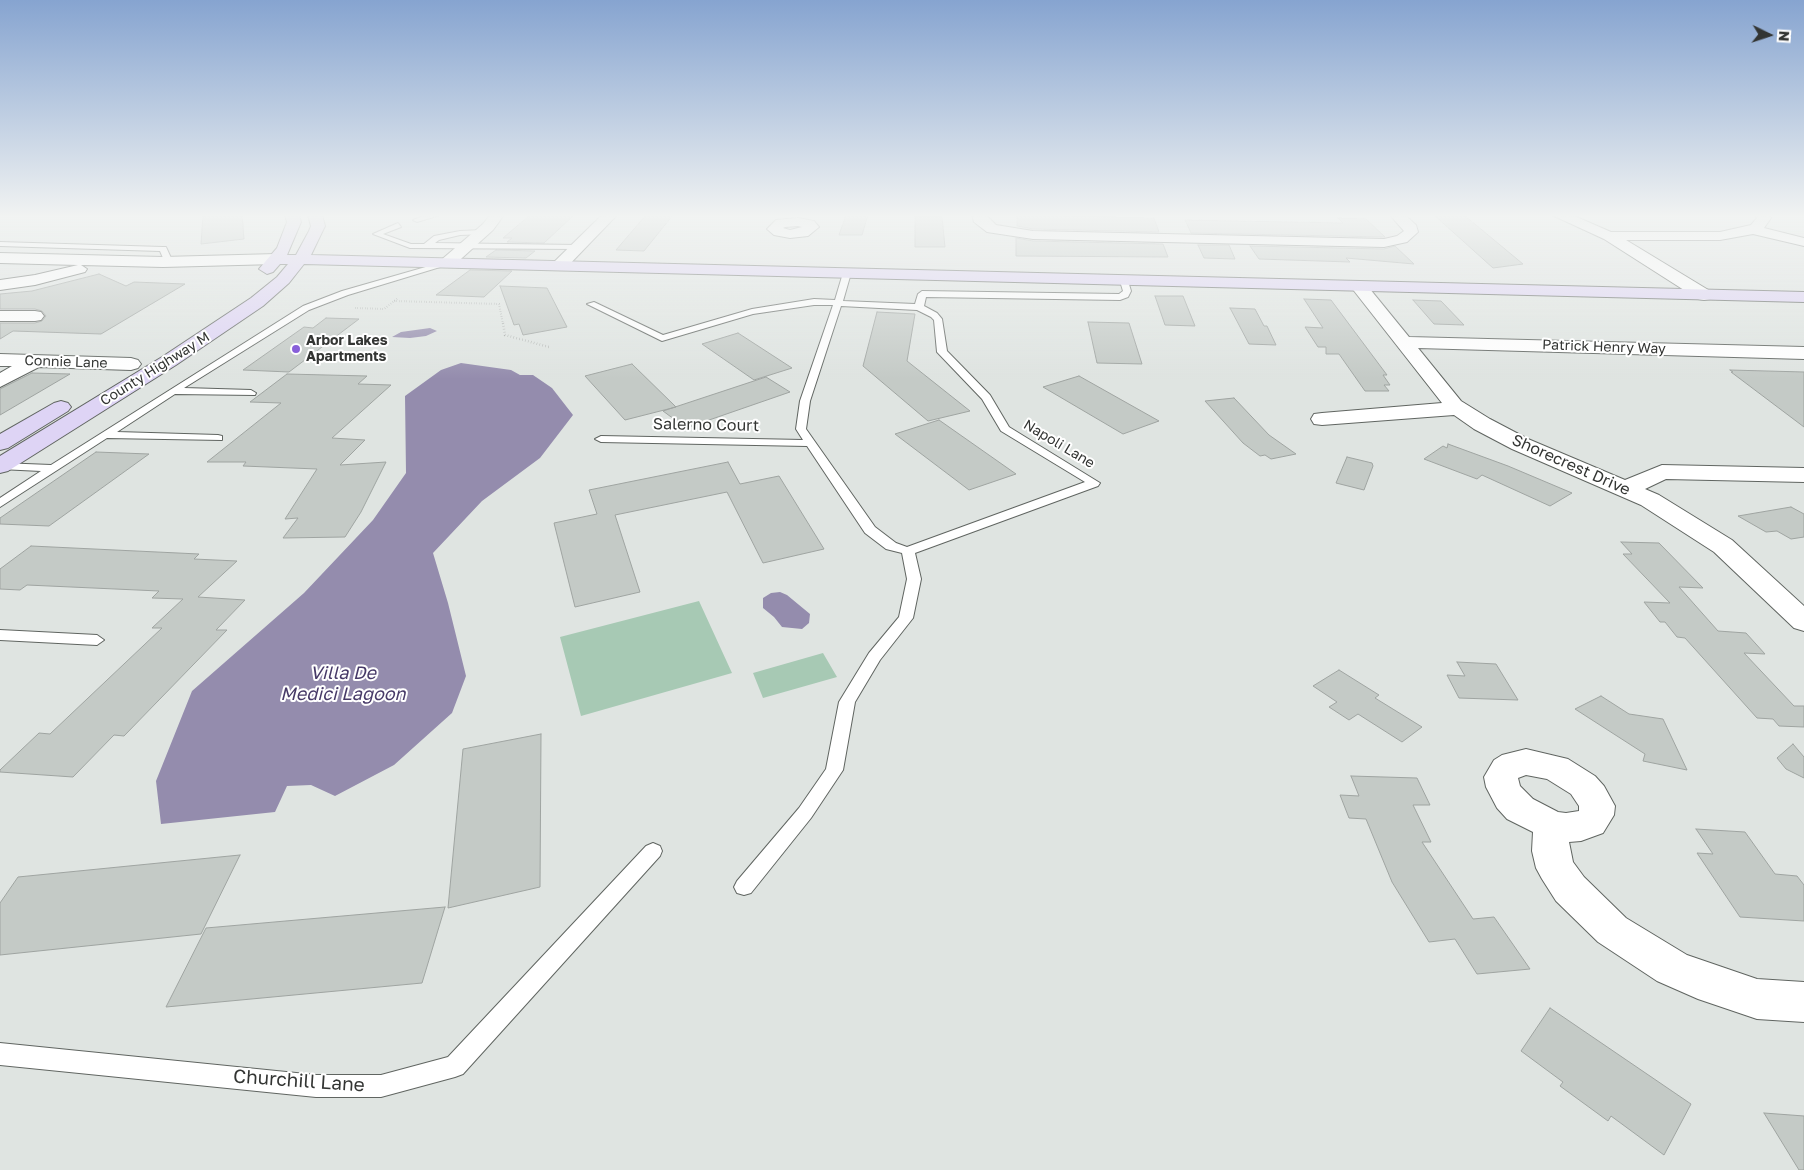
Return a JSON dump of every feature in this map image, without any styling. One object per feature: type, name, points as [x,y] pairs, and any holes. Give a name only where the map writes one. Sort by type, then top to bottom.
[{"type":"main road","name":"County Highway M","points":[[0,442],[131,364],[226,304],[264,270]]},
{"type":"main road","name":"County Highway M","points":[[0,466],[236,316],[283,280],[292,270]]},
{"type":"main road","points":[[683,270],[1804,297]]},
{"type":"street","points":[[0,285],[50,277],[73,270]]},
{"type":"street","points":[[1663,270],[1704,295]]},
{"type":"street","name":"Shorecrest Drive","points":[[1359,286],[1459,408],[1520,444],[1650,500],[1724,546],[1804,622]]},
{"type":"street","points":[[0,316],[35,316]]},
{"type":"street","name":"Patrick Henry Way","points":[[1404,342],[1804,354]]},
{"type":"street","name":"Connie Lane","points":[[0,360],[131,364]]},
{"type":"street","points":[[0,381],[35,361]]},
{"type":"street","points":[[1322,419],[1459,408]]},
{"type":"street","points":[[1626,489],[1662,472],[1804,475]]},
{"type":"street","points":[[1551,825],[1551,852],[1555,868],[1570,889],[1612,930],[1672,968],[1713,985],[1756,999],[1804,1002]]},
{"type":"lane","points":[[0,503],[51,468],[306,308],[345,293],[426,270]]},
{"type":"lane","points":[[744,886],[805,813],[834,770],[847,702],[874,657],[906,618],[914,579],[908,551],[891,546],[870,530],[801,429],[801,419],[847,273]]},
{"type":"lane","points":[[591,304],[662,338],[752,312],[814,302],[919,307],[922,294],[1120,297],[1125,295],[1127,291],[1124,281]]},
{"type":"lane","name":"Napoli Lane","points":[[908,551],[1094,482],[1005,429],[986,397],[942,352],[938,319],[919,307]]},
{"type":"lane","points":[[173,391],[251,393]]},
{"type":"lane","points":[[104,435],[218,438]]},
{"type":"lane","name":"Salerno Court","points":[[601,439],[811,443]]},
{"type":"lane","points":[[0,466],[51,468]]},
{"type":"lane","points":[[0,635],[97,640]]},
{"type":"lane","name":"Churchill Lane","points":[[0,1054],[316,1086],[381,1086],[455,1066],[653,851]]},
{"type":"path","points":[[355,308],[384,309],[398,298]]},
{"type":"path","points":[[394,301],[499,304],[505,335],[549,347]]},
{"type":"green space","points":[[699,601],[732,673],[581,716],[560,637]]},
{"type":"green space","points":[[823,653],[837,677],[763,698],[753,673]]},
{"type":"water","points":[[430,328],[437,331],[426,336],[410,338],[392,337],[401,332]]},
{"type":"water","name":"Villa De Medici Lagoon","points":[[461,363],[511,370],[520,375],[533,375],[552,388],[573,415],[540,458],[482,501],[433,553],[448,603],[466,676],[452,713],[394,765],[335,796],[311,785],[287,786],[275,812],[161,824],[156,781],[192,691],[304,593],[373,520],[406,473],[405,396],[441,370]]},
{"type":"water","points":[[780,592],[787,595],[810,614],[809,623],[802,629],[782,627],[763,608],[763,598],[771,593]]},
{"type":"building","points":[[470,270],[512,271],[484,297],[436,295]]},
{"type":"building","points":[[99,274],[126,286],[134,282],[185,284],[101,334],[13,331],[0,339],[0,323],[35,323],[42,321],[46,316],[42,311],[35,309],[0,309],[0,294],[32,291]]},
{"type":"building","points":[[500,286],[547,288],[567,327],[523,335],[519,324],[514,325]]},
{"type":"building","points":[[1155,296],[1183,296],[1195,326],[1165,325]]},
{"type":"building","points":[[1304,299],[1331,300],[1387,375],[1383,375],[1390,385],[1384,385],[1389,391],[1365,391],[1339,354],[1326,354],[1326,347],[1318,347],[1305,327],[1323,328]]},
{"type":"building","points":[[1413,300],[1441,301],[1464,325],[1434,324]]},
{"type":"building","points":[[1230,308],[1255,309],[1264,326],[1267,326],[1276,345],[1249,344]]},
{"type":"building","points":[[877,312],[915,314],[907,361],[970,411],[928,421],[863,366]]},
{"type":"building","points":[[326,318],[359,319],[289,372],[243,370],[304,327],[313,328]]},
{"type":"building","points":[[1088,322],[1129,323],[1142,364],[1097,363]]},
{"type":"building","points":[[738,333],[792,368],[754,380],[702,344]]},
{"type":"building","points":[[632,364],[676,407],[625,420],[585,376]]},
{"type":"building","points":[[1730,370],[1804,372],[1804,427],[1731,372],[1733,372]]},
{"type":"building","points":[[32,373],[70,374],[0,415],[0,389]]},
{"type":"building","points":[[287,374],[367,376],[358,384],[391,385],[332,438],[365,440],[340,465],[386,462],[361,512],[345,537],[283,538],[298,518],[285,519],[317,469],[243,466],[246,462],[207,462],[281,403],[250,402]]},
{"type":"building","points":[[1079,376],[1159,421],[1123,434],[1043,387]]},
{"type":"building","points":[[766,377],[790,392],[686,428],[663,411]]},
{"type":"building","points":[[1234,398],[1269,435],[1296,454],[1271,459],[1265,455],[1260,456],[1243,443],[1205,401]]},
{"type":"building","points":[[939,420],[1016,474],[969,490],[895,434]]},
{"type":"building","points":[[1448,444],[1508,466],[1572,493],[1550,506],[1482,475],[1477,479],[1424,459],[1443,446],[1447,448]]},
{"type":"building","points":[[96,452],[149,454],[49,526],[0,524],[0,518]]},
{"type":"building","points":[[1347,457],[1372,463],[1373,466],[1364,490],[1336,483]]},
{"type":"building","points":[[728,462],[740,484],[779,476],[824,549],[763,563],[727,492],[615,515],[640,592],[575,607],[554,523],[597,514],[589,490]]},
{"type":"building","points":[[1791,507],[1804,514],[1804,537],[1791,539],[1777,531],[1766,532],[1738,516]]},
{"type":"building","points":[[1621,542],[1659,543],[1703,588],[1679,587],[1718,631],[1746,633],[1765,654],[1744,653],[1794,706],[1804,706],[1804,727],[1779,726],[1773,719],[1757,718],[1685,638],[1677,637],[1665,622],[1660,622],[1644,602],[1670,603],[1623,554],[1632,554]]},
{"type":"building","points":[[31,546],[199,554],[194,559],[237,561],[198,597],[245,600],[216,630],[227,630],[124,736],[114,735],[73,777],[0,772],[0,770],[39,733],[50,734],[162,628],[152,628],[183,599],[152,598],[159,591],[27,585],[20,590],[0,589],[0,569]]},
{"type":"building","points":[[1457,662],[1496,664],[1518,700],[1459,698],[1447,675],[1465,676]]},
{"type":"building","points":[[1339,670],[1379,695],[1375,698],[1422,727],[1402,742],[1358,714],[1349,720],[1329,707],[1337,702],[1313,686]]},
{"type":"building","points":[[1601,696],[1629,714],[1663,719],[1687,770],[1643,761],[1645,754],[1575,709]]},
{"type":"building","points":[[541,734],[540,887],[448,908],[463,749]]},
{"type":"building","points":[[1793,744],[1804,757],[1804,778],[1786,769],[1777,758]]},
{"type":"building","points":[[1351,776],[1417,778],[1430,805],[1413,805],[1431,842],[1422,842],[1473,919],[1494,917],[1530,969],[1477,974],[1455,939],[1429,942],[1392,882],[1366,819],[1349,818],[1340,795],[1359,796]]},
{"type":"building","points":[[1696,829],[1745,832],[1775,874],[1797,876],[1804,885],[1804,921],[1740,917],[1697,853],[1713,854]]},
{"type":"building","points":[[240,855],[201,934],[0,955],[0,903],[18,877]]},
{"type":"building","points":[[445,907],[422,983],[166,1007],[206,928]]},
{"type":"building","points":[[1550,1008],[1691,1104],[1664,1155],[1611,1116],[1608,1121],[1560,1086],[1563,1082],[1521,1051]]},
{"type":"building","points":[[1764,1113],[1804,1116],[1804,1170],[1799,1170]]},
{"type":"place","name":"Arbor Lakes Apartments","points":[[296,349]]}]
